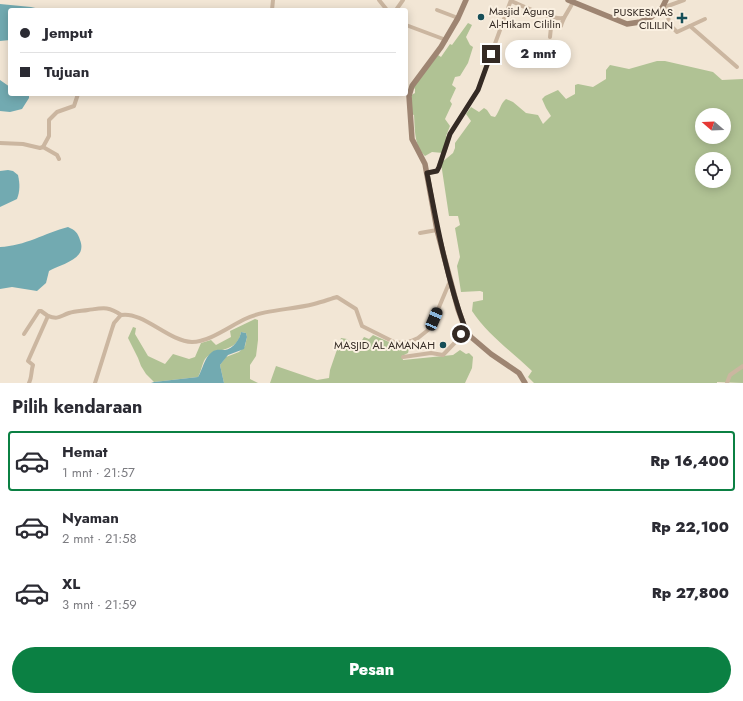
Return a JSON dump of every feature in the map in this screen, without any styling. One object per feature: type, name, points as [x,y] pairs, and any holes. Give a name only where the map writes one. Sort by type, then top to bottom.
[{"type":"main road","points":[[466,0],[446,40],[414,82],[409,96],[412,139],[425,164],[438,230],[466,331],[470,337],[491,354],[519,373],[525,383]]},
{"type":"main road","points":[[570,1],[627,24],[646,20],[665,7],[666,0]]},
{"type":"street","points":[[379,0],[385,8]]},
{"type":"street","points":[[427,173],[437,171],[446,150],[450,134],[478,90],[511,0],[542,14],[559,19],[563,18]]},
{"type":"street","points":[[684,0],[665,7],[669,24],[677,32],[705,19]]},
{"type":"street","points":[[550,37],[551,27],[561,26],[563,18],[570,10],[570,1]]},
{"type":"street","points":[[437,10],[458,18]]},
{"type":"street","points":[[408,26],[446,40]]},
{"type":"street","points":[[690,26],[737,67]]},
{"type":"street","points":[[43,148],[49,136],[49,120],[57,112],[74,106],[77,96]]},
{"type":"street","points":[[0,143],[23,144],[43,148],[57,155],[59,159]]},
{"type":"street","points":[[420,233],[438,230]]},
{"type":"street","points":[[24,334],[41,311],[48,316],[59,318],[71,312],[100,308],[111,309],[121,315],[132,315],[178,338],[196,342],[206,339],[247,318],[270,312],[314,305],[337,297],[356,309],[362,326],[395,343],[403,343],[418,338],[428,330],[451,280]]},
{"type":"street","points":[[95,383],[114,323],[121,315]]},
{"type":"street","points":[[29,383],[33,364],[28,361],[48,316]]},
{"type":"street","points":[[403,357],[431,353],[443,355],[466,331]]},
{"type":"street","points":[[727,383],[730,375],[743,366]]},
{"type":"green space","points":[[468,23],[472,25],[466,37],[470,45],[473,47],[468,63],[460,76],[455,77],[452,85],[456,88],[450,101],[452,104],[445,119],[450,126],[446,136],[450,140],[443,153],[432,152],[425,156],[421,152],[417,142],[414,115],[411,114],[410,96],[415,93],[415,89],[413,87],[438,55],[441,57]]},
{"type":"green space","points":[[657,61],[665,61],[713,72],[722,80],[743,79],[743,383],[534,383],[528,377],[532,371],[485,328],[472,311],[473,302],[483,300],[483,292],[461,292],[457,266],[460,257],[455,228],[460,225],[458,216],[449,216],[441,163],[453,153],[455,143],[471,121],[466,114],[471,107],[479,112],[484,108],[491,116],[495,117],[502,103],[506,99],[513,102],[526,113],[538,115],[543,124],[551,116],[542,99],[545,96],[558,90],[566,99],[575,94],[575,85],[578,84],[593,87],[606,79],[606,70],[610,65],[629,69]]},
{"type":"green space","points":[[255,319],[258,320],[258,340],[256,356],[250,365],[250,379],[258,383],[224,383],[220,365],[226,357],[239,352],[245,346],[247,337],[246,333],[241,332],[239,339],[231,347],[215,352],[205,359],[198,377],[154,382],[141,366],[128,338],[133,327],[136,328],[135,334],[148,356],[165,364],[173,354],[189,359],[195,357],[201,343],[211,340],[216,345],[231,337],[230,331]]},
{"type":"green space","points":[[373,335],[396,345],[406,345],[409,349],[408,353],[402,356],[403,360],[453,355],[460,350],[466,354],[469,353],[473,357],[472,368],[465,383],[270,383],[276,366],[317,380],[329,378],[330,370],[341,338],[347,339],[354,346],[359,345],[364,337],[369,339]]},
{"type":"water","points":[[0,4],[35,8],[8,8],[8,40],[0,41]]},
{"type":"water","points":[[0,80],[8,86],[8,96],[29,96],[22,109],[10,112],[0,111]]},
{"type":"water","points":[[0,171],[13,171],[18,175],[19,193],[17,199],[0,207]]},
{"type":"water","points":[[68,227],[76,232],[80,240],[81,247],[77,257],[49,271],[46,283],[37,291],[12,287],[0,289],[0,247],[26,242]]},
{"type":"water","points":[[241,332],[246,333],[247,337],[244,349],[228,355],[220,365],[224,383],[151,383],[198,377],[209,354],[215,350],[225,350],[231,348],[238,341]]},
{"type":"place","name":"Masjid Agung Al-Hikam Cililin","points":[[481,17]]},
{"type":"place","name":"PUSKESMAS CILILIN","points":[[682,18]]},
{"type":"place","name":"MASJID AL AMANAH","points":[[443,345]]},
{"type":"route","points":[[461,334],[466,331],[458,309],[433,210],[427,173],[437,171],[446,150],[447,141],[450,134],[478,90],[491,54]]}]
